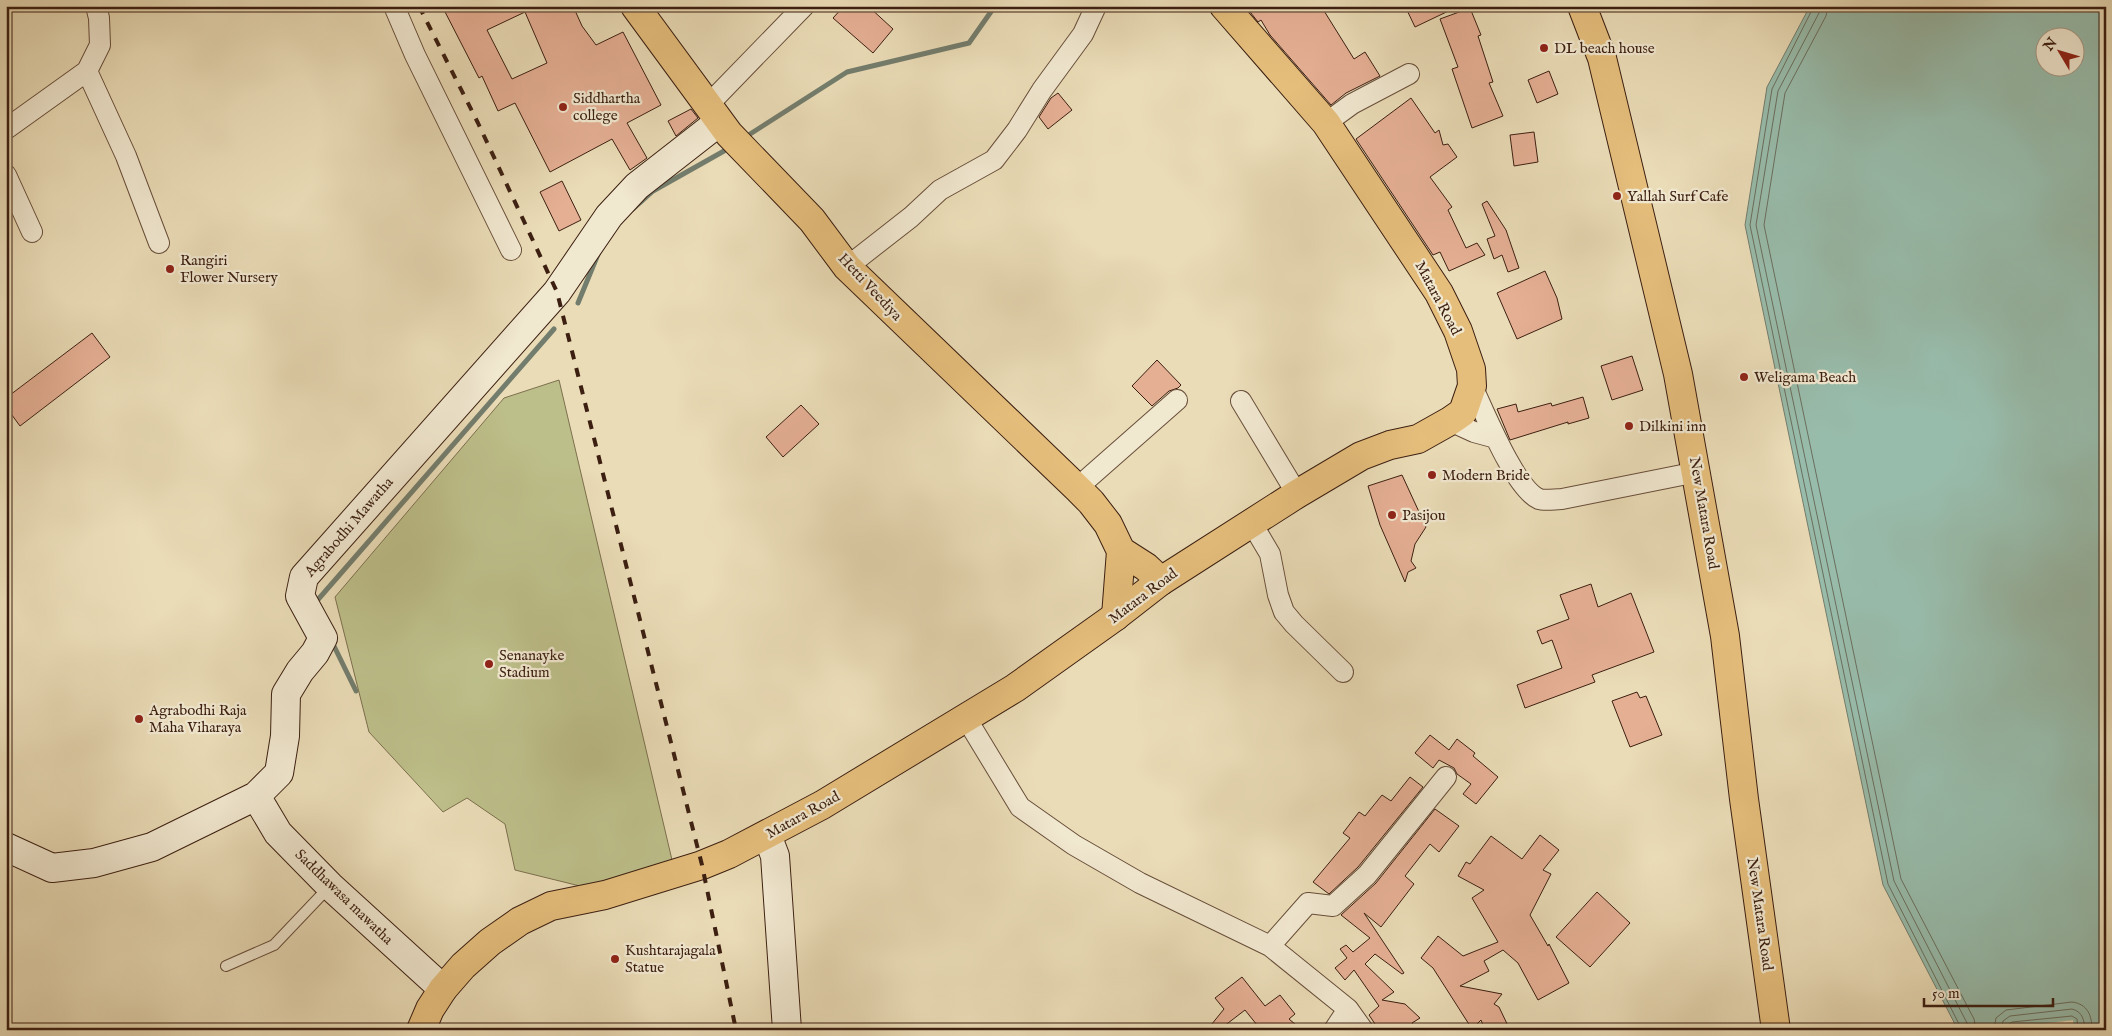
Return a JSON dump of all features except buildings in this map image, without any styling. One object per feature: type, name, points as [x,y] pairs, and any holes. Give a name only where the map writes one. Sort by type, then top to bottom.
[{"type":"main road","name":"Hetti Veediya","points":[[635,6],[718,120],[748,155],[771,176],[812,220],[847,267],[1091,502],[1108,524],[1121,551]]},
{"type":"main road","name":"Matara Road","points":[[420,1030],[430,1009],[443,989],[463,966],[490,942],[527,918],[551,906],[605,894],[702,865],[767,835],[822,805],[1015,688],[1116,616],[1161,581],[1297,494],[1360,456],[1390,445],[1418,439],[1450,422],[1463,412],[1472,386],[1471,369],[1450,314],[1439,293],[1326,123],[1224,6]]},
{"type":"main road","name":"New Matara Road","points":[[1582,6],[1602,58],[1678,374],[1725,636],[1744,799],[1776,1030]]},
{"type":"main road","points":[[1116,616],[1121,551],[1146,567],[1161,581]]},
{"type":"street","points":[[6,129],[87,71],[100,44],[99,18],[96,6]]},
{"type":"street","points":[[394,6],[415,55],[511,250]]},
{"type":"street","points":[[718,120],[804,6]]},
{"type":"street","points":[[847,267],[911,217],[940,190],[994,160],[1083,34],[1096,6]]},
{"type":"street","points":[[87,71],[126,156],[159,243]]},
{"type":"street","points":[[1326,123],[1352,104],[1409,74]]},
{"type":"street","name":"Agrabodhi Mawatha","points":[[6,847],[52,868],[94,863],[152,847],[256,796],[279,773],[285,736],[286,694],[315,653],[322,638],[300,596],[304,577],[557,292],[609,216],[637,186],[718,120]]},
{"type":"street","points":[[6,175],[32,232]]},
{"type":"street","points":[[1472,386],[1496,438],[1521,482],[1528,492],[1540,500],[1562,499],[1696,472]]},
{"type":"street","points":[[1077,488],[1177,400]]},
{"type":"street","points":[[1241,401],[1297,494]]},
{"type":"street","points":[[1450,422],[1474,432],[1496,438]]},
{"type":"street","points":[[1251,522],[1270,554],[1278,595],[1284,612],[1343,672]]},
{"type":"street","points":[[966,718],[1020,807],[1074,845],[1140,883],[1270,946],[1348,1008],[1363,1030]]},
{"type":"street","points":[[1270,946],[1308,903],[1333,906],[1367,875],[1446,777]]},
{"type":"street","name":"Saddhawasa mawatha","points":[[256,796],[278,833],[330,886],[443,989]]},
{"type":"street","points":[[767,835],[776,856],[787,1030]]},
{"type":"street","points":[[1334,1030],[1348,1008]]},
{"type":"lane","points":[[226,966],[274,945],[330,886]]},
{"type":"green space","name":"Senanayke Stadium","points":[[559,380],[672,860],[584,887],[515,870],[505,824],[467,798],[443,812],[369,732],[335,597],[504,398]]},
{"type":"water","points":[[1810,6],[2106,6],[2106,1030],[2074,1030],[2072,1021],[1992,1030],[1958,1030],[1883,885],[1745,225],[1767,87]]},
{"type":"pier","points":[[2073,1020],[2074,1030],[2071,1030],[2071,1023],[2014,1030],[1992,1030]]},
{"type":"waterway","points":[[747,136],[847,72],[969,43],[995,6]]},
{"type":"waterway","points":[[633,209],[653,191],[724,151]]},
{"type":"waterway","points":[[578,303],[599,252]]},
{"type":"waterway","points":[[315,603],[554,329]]},
{"type":"waterway","points":[[332,642],[356,691]]},
{"type":"railway","points":[[419,6],[478,123],[557,292],[702,865],[736,1030]]},
{"type":"place","name":"DL beach house","points":[[1544,48]]},
{"type":"place","name":"Siddhartha college","points":[[563,107]]},
{"type":"place","name":"Yallah Surf Cafe","points":[[1617,196]]},
{"type":"place","name":"Rangiri Flower Nursery","points":[[170,269]]},
{"type":"place","name":"Weligama Beach","points":[[1744,377]]},
{"type":"place","name":"Dilkini inn","points":[[1629,426]]},
{"type":"place","name":"Modern Bride","points":[[1432,475]]},
{"type":"place","name":"Pasijou","points":[[1392,515]]},
{"type":"place","name":"Senanayke Stadium","points":[[489,664]]},
{"type":"place","name":"Agrabodhi Raja Maha Viharaya","points":[[139,719]]},
{"type":"place","name":"Kushtarajagala Statue","points":[[615,959]]}]
